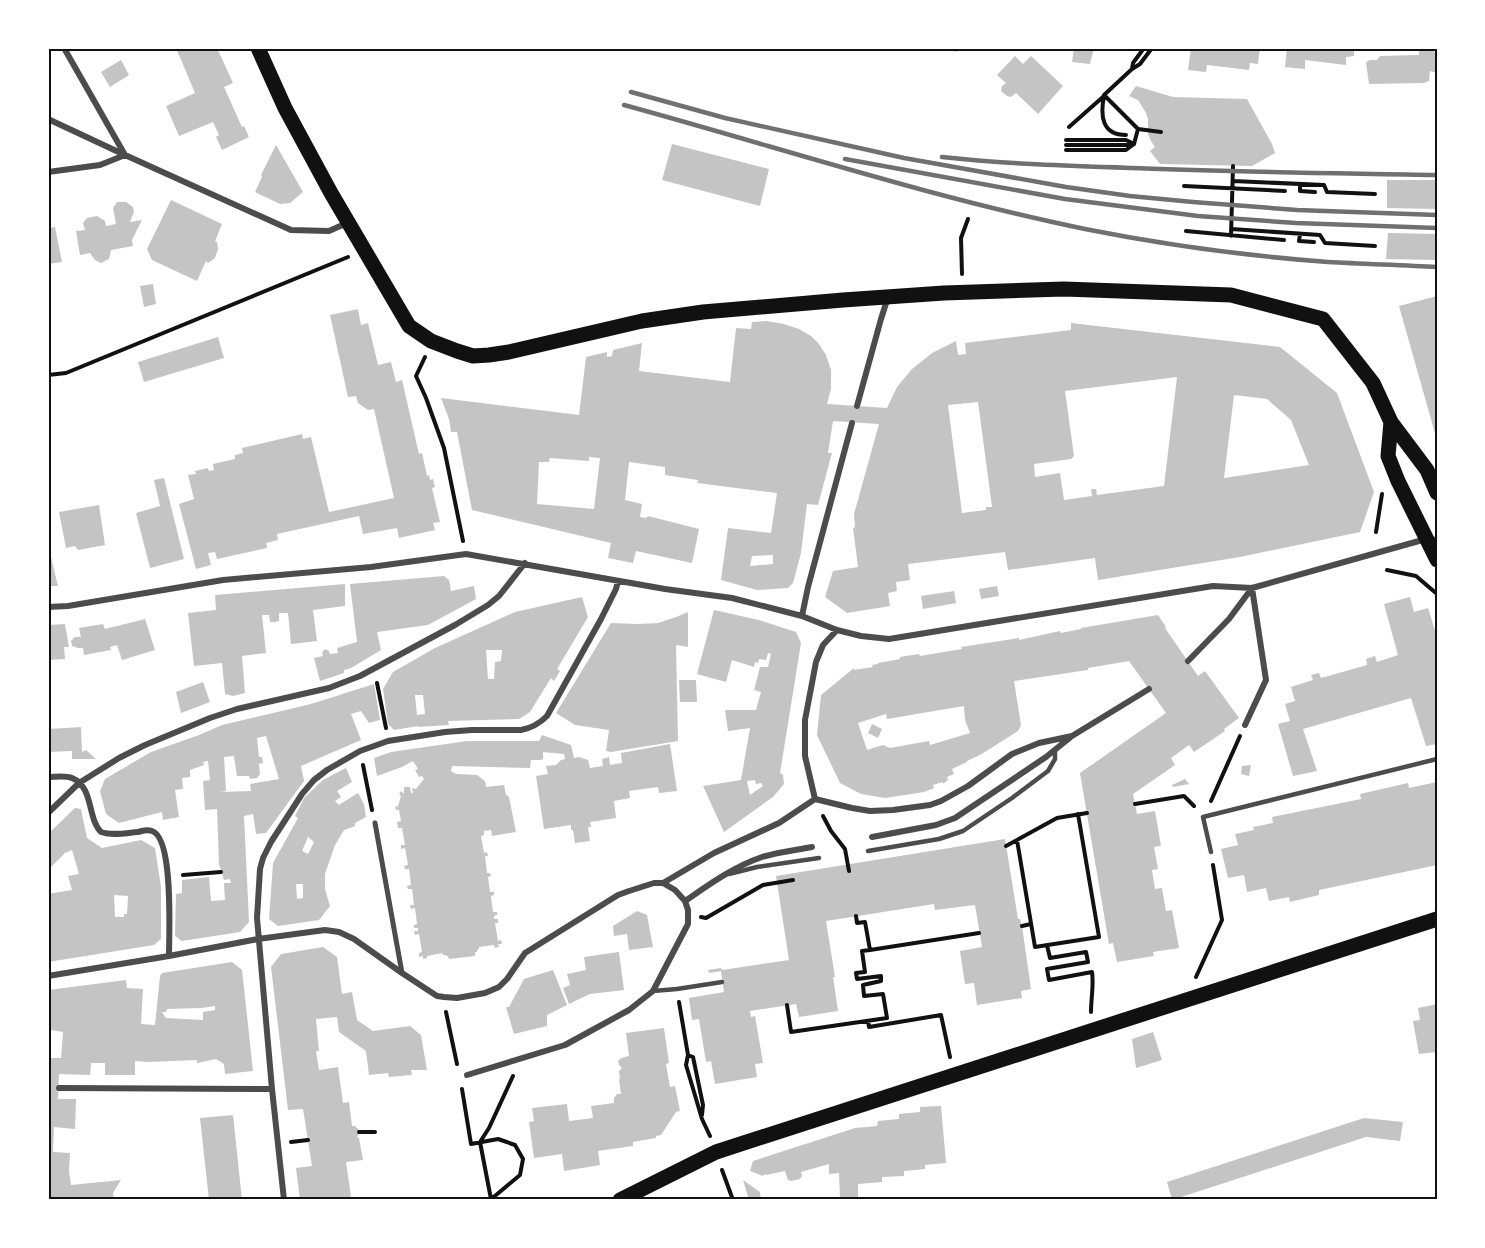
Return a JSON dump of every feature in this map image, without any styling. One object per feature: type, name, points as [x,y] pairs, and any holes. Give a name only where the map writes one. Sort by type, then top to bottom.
[{"type":"main road","points":[[258,48],[285,108],[347,222],[409,326],[431,341],[457,351],[473,356],[489,356],[642,321],[703,312],[888,297],[1064,289],[1231,295],[1323,319],[1373,383],[1391,422],[1427,470],[1437,493]]},
{"type":"main road","points":[[1391,422],[1388,456],[1398,481],[1432,540],[1437,560]]},
{"type":"main road","points":[[620,1200],[716,1152],[1437,919]]},
{"type":"street","points":[[64,48],[125,155]]},
{"type":"street","points":[[48,119],[291,230],[329,231],[347,222]]},
{"type":"street","points":[[48,172],[100,165],[125,155]]},
{"type":"street","points":[[857,406],[888,297]]},
{"type":"street","points":[[802,616],[852,423]]},
{"type":"street","points":[[48,607],[68,606],[223,580],[371,567],[466,554],[618,581],[732,598],[802,616],[837,630],[861,636],[889,639],[1213,586],[1252,588],[1432,540]]},
{"type":"street","points":[[48,813],[79,783],[118,758],[145,745],[237,709],[329,688],[360,676],[488,605],[499,596],[525,563]]},
{"type":"street","points":[[284,1200],[258,939],[257,910],[260,869],[271,843],[302,794],[314,780],[360,751],[388,741],[458,731],[531,729],[540,723],[547,716],[601,618],[618,581]]},
{"type":"street","points":[[1188,661],[1229,620],[1252,588]]},
{"type":"street","points":[[1245,725],[1266,680],[1252,588]]},
{"type":"street","points":[[815,799],[805,756],[806,720],[819,653],[837,630]]},
{"type":"street","points":[[872,837],[936,825],[955,819],[1072,736],[1149,689]]},
{"type":"street","points":[[663,883],[714,853],[779,823],[815,799],[876,812],[930,805],[960,791],[1012,754],[1039,743],[1072,736]]},
{"type":"street","points":[[48,777],[71,777],[79,783],[87,795],[96,828],[101,832],[113,835],[150,830],[158,834],[163,843],[168,877],[170,956]]},
{"type":"street","points":[[375,823],[402,973]]},
{"type":"street","points":[[685,901],[743,865],[779,853],[812,847]]},
{"type":"street","points":[[48,976],[258,939],[333,930],[354,939],[429,991],[444,997],[456,998],[485,993],[499,987],[525,953],[618,895],[654,883],[663,883],[675,890],[685,901],[689,916],[687,924],[653,991],[629,1010],[565,1045],[467,1075]]},
{"type":"street","points":[[58,1088],[272,1089]]},
{"type":"lane","points":[[868,851],[939,839],[963,831],[1048,771],[1055,759],[1055,750]]},
{"type":"lane","points":[[1211,852],[1203,817],[1437,759]]},
{"type":"lane","points":[[721,877],[757,867],[819,858]]},
{"type":"lane","points":[[653,991],[722,982]]},
{"type":"path","points":[[1132,69],[1133,63],[1144,48]]},
{"type":"path","points":[[1069,127],[1140,64],[1152,48]]},
{"type":"path","points":[[1104,95],[1138,129],[1161,132]]},
{"type":"path","points":[[1104,95],[1102,106],[1104,124],[1110,132],[1126,135]]},
{"type":"path","points":[[1134,144],[1138,129]]},
{"type":"path","points":[[1126,140],[1134,144],[1126,147],[1066,145],[1126,140]]},
{"type":"path","points":[[1231,236],[1233,166]]},
{"type":"path","points":[[1233,182],[1324,185],[1327,192],[1375,194]]},
{"type":"path","points":[[1300,184],[1300,191],[1313,192]]},
{"type":"path","points":[[1184,186],[1285,191]]},
{"type":"path","points":[[964,293],[961,238],[968,219]]},
{"type":"path","points":[[1231,229],[1320,235],[1325,243],[1375,246]]},
{"type":"path","points":[[1186,231],[1284,240]]},
{"type":"path","points":[[1300,234],[1299,241],[1312,242]]},
{"type":"path","points":[[48,375],[66,373],[365,251]]},
{"type":"path","points":[[416,376],[444,448],[466,554]]},
{"type":"path","points":[[1376,532],[1383,487]]},
{"type":"path","points":[[1387,570],[1416,576],[1437,594]]},
{"type":"path","points":[[375,668],[388,741]]},
{"type":"path","points":[[1135,804],[1184,796],[1203,817],[1245,725]]},
{"type":"path","points":[[360,751],[375,823]]},
{"type":"path","points":[[1006,846],[1057,818],[1087,813]]},
{"type":"path","points":[[1017,840],[1035,947],[1099,937],[1077,814]]},
{"type":"path","points":[[831,831],[845,849],[849,872]]},
{"type":"path","points":[[1185,1001],[1222,920],[1211,852]]},
{"type":"path","points":[[168,877],[221,872]]},
{"type":"path","points":[[689,916],[706,918],[763,885],[793,880]]},
{"type":"path","points":[[856,916],[857,923],[865,922],[870,950]]},
{"type":"path","points":[[1022,926],[1031,924]]},
{"type":"path","points":[[787,1005],[791,1032],[887,1018],[883,994],[864,996],[863,985],[881,981],[881,976],[857,979],[856,973],[865,972],[862,951],[979,933]]},
{"type":"path","points":[[1047,945],[1050,958],[1086,952],[1088,962],[1047,969],[1050,980],[1092,972],[1094,982],[1090,1031]]},
{"type":"path","points":[[677,989],[688,1055],[686,1065],[702,1119],[711,1137]]},
{"type":"path","points":[[444,997],[456,1058]]},
{"type":"path","points":[[868,1021],[870,1028],[940,1015],[953,1075]]},
{"type":"path","points":[[688,1055],[693,1057],[695,1066],[703,1105],[702,1119]]},
{"type":"path","points":[[461,1086],[471,1144],[480,1142],[498,1138],[515,1144],[523,1159],[520,1175],[491,1199],[480,1142],[489,1128],[521,1059]]},
{"type":"path","points":[[359,1132],[375,1132]]},
{"type":"path","points":[[721,1166],[733,1200]]},
{"type":"building","points":[[176,48],[217,48],[233,83],[224,87],[249,137],[222,150],[213,122],[179,136],[166,106],[195,93]]},
{"type":"building","points":[[941,48],[958,48],[957,52]]},
{"type":"building","points":[[1074,48],[1094,48],[1090,64],[1072,62]]},
{"type":"building","points":[[1191,48],[1260,48],[1258,64],[1250,63],[1249,70],[1207,65],[1206,72],[1188,70]]},
{"type":"building","points":[[1287,48],[1354,48],[1354,56],[1346,57],[1346,65],[1305,60],[1305,69],[1285,67]]},
{"type":"building","points":[[1419,49],[1434,49],[1434,52],[1437,52],[1437,73],[1430,71],[1429,81],[1369,84],[1366,62],[1377,60],[1380,56],[1419,55]]},
{"type":"building","points":[[1015,56],[1023,64],[1031,56],[1063,86],[1038,114],[1016,93],[1011,97],[1001,91],[1002,86],[1006,83],[997,75]]},
{"type":"building","points":[[121,60],[129,75],[110,87],[101,72]]},
{"type":"building","points":[[1136,86],[1173,97],[1247,99],[1275,153],[1252,166],[1160,164],[1150,151],[1155,147],[1148,134],[1146,113],[1138,100],[1129,96]]},
{"type":"building","points":[[672,144],[769,169],[760,206],[662,180]]},
{"type":"building","points":[[276,145],[303,192],[290,203],[280,204],[255,192]]},
{"type":"building","points":[[1387,180],[1437,180],[1437,209],[1387,208]]},
{"type":"building","points":[[171,200],[222,224],[215,241],[218,249],[215,258],[208,263],[206,261],[197,281],[152,260],[147,249]]},
{"type":"building","points":[[117,202],[126,202],[133,207],[134,212],[130,222],[142,220],[132,240],[133,246],[111,250],[109,259],[101,263],[95,260],[90,253],[80,255],[76,231],[85,230],[83,223],[87,218],[97,216],[105,221],[106,226],[116,224],[113,208]]},
{"type":"building","points":[[55,227],[62,262],[48,264],[48,228]]},
{"type":"building","points":[[1388,233],[1437,234],[1437,260],[1386,259]]},
{"type":"building","points":[[153,284],[156,304],[144,307],[140,286]]},
{"type":"building","points":[[1437,296],[1437,437],[1436,437],[1399,306]]},
{"type":"building","points":[[358,309],[361,325],[368,323],[378,365],[391,362],[396,382],[402,380],[419,454],[422,453],[427,476],[429,475],[430,480],[433,479],[435,487],[432,488],[440,522],[433,523],[435,530],[399,538],[397,528],[363,534],[359,516],[277,534],[278,540],[266,543],[267,548],[217,559],[215,552],[208,553],[211,565],[196,569],[179,504],[194,499],[188,475],[208,468],[209,471],[214,470],[213,464],[235,459],[235,455],[243,453],[242,448],[302,434],[303,439],[311,437],[329,512],[394,498],[374,409],[368,410],[358,403],[356,396],[348,397],[330,315]]},
{"type":"building","points":[[767,321],[784,324],[799,329],[819,344],[831,370],[831,389],[827,404],[887,408],[897,387],[912,369],[932,353],[956,341],[958,355],[966,354],[965,343],[1071,330],[1071,323],[1280,347],[1337,393],[1374,492],[1360,532],[1240,557],[1098,580],[1095,558],[1008,570],[1005,552],[908,564],[910,580],[896,582],[897,591],[888,593],[890,606],[847,613],[825,597],[833,571],[858,567],[853,528],[855,527],[854,514],[879,424],[833,421],[828,453],[832,453],[818,505],[807,504],[801,553],[793,583],[788,588],[757,590],[721,580],[728,528],[771,533],[777,493],[697,483],[698,480],[665,475],[665,467],[629,462],[625,500],[642,504],[640,517],[648,516],[699,529],[692,563],[636,551],[633,563],[608,558],[611,543],[472,510],[457,432],[451,432],[441,398],[579,415],[586,357],[607,352],[607,357],[612,356],[613,350],[642,343],[639,371],[730,382],[736,328],[751,329],[752,322]],"holes":[[[1177,377],[1164,486],[1097,495],[1096,489],[1091,489],[1092,496],[1064,500],[1060,473],[1035,477],[1034,464],[1071,459],[1074,456],[1065,391]],[[1234,395],[1267,399],[1291,420],[1309,465],[1224,478]],[[978,402],[992,507],[986,507],[986,510],[962,513],[948,405]],[[589,457],[600,458],[594,509],[537,504],[539,462],[549,462],[550,458],[589,461]],[[773,555],[773,564],[750,566],[752,556]]]},
{"type":"building","points":[[218,337],[224,358],[144,382],[138,362]]},
{"type":"building","points":[[164,478],[184,559],[150,568],[136,513],[160,506],[154,480]]},
{"type":"building","points":[[99,505],[105,545],[78,550],[75,546],[66,548],[59,512]]},
{"type":"building","points":[[49,549],[58,586],[48,586]]},
{"type":"building","points":[[444,576],[449,580],[451,591],[474,586],[476,599],[428,625],[377,632],[381,650],[344,670],[344,673],[320,681],[314,658],[323,656],[322,652],[325,649],[330,654],[338,653],[337,648],[357,642],[350,584]]},
{"type":"building","points":[[345,584],[345,606],[313,610],[317,641],[291,644],[288,613],[279,613],[279,621],[275,622],[270,622],[269,615],[262,615],[266,653],[242,656],[245,693],[233,696],[225,694],[222,663],[194,666],[188,613],[216,610],[215,595]]},
{"type":"building","points":[[997,586],[999,596],[981,599],[979,589]]},
{"type":"building","points":[[954,591],[956,603],[923,609],[921,596]]},
{"type":"building","points":[[582,597],[588,617],[557,669],[560,671],[554,681],[551,678],[530,712],[519,719],[448,721],[449,725],[418,726],[394,730],[388,724],[383,689],[393,672],[435,648],[515,612]],"holes":[[[486,650],[502,650],[501,661],[495,662],[494,679],[488,679]],[[415,695],[423,695],[425,714],[417,715]]]},
{"type":"building","points":[[1410,597],[1414,612],[1428,608],[1437,637],[1437,744],[1426,746],[1411,698],[1303,729],[1317,771],[1293,776],[1278,724],[1290,721],[1285,704],[1295,701],[1291,687],[1313,680],[1311,675],[1319,673],[1321,678],[1367,665],[1366,659],[1375,656],[1377,662],[1398,655],[1384,604]]},
{"type":"building","points":[[714,610],[759,620],[796,632],[801,643],[780,773],[783,775],[784,784],[773,797],[724,832],[703,786],[741,780],[750,728],[728,731],[725,710],[756,710],[761,692],[754,690],[760,667],[768,667],[771,654],[768,653],[766,660],[759,659],[758,663],[755,662],[754,667],[732,660],[726,682],[697,674]],"holes":[[[755,780],[756,784],[761,783],[763,786],[750,795],[747,781]]]},
{"type":"building","points":[[688,612],[688,647],[676,645],[678,741],[606,751],[609,730],[575,725],[556,713],[611,623],[658,623]]},
{"type":"building","points":[[1158,615],[1198,676],[1205,671],[1239,718],[1224,729],[1225,731],[1194,752],[1189,745],[1171,758],[1175,765],[1133,794],[1137,814],[1155,811],[1161,846],[1154,847],[1158,869],[1152,870],[1155,889],[1162,888],[1166,911],[1172,910],[1179,948],[1153,952],[1154,956],[1117,962],[1113,943],[1109,944],[1080,773],[1166,713],[1129,661],[1088,668],[1088,670],[1014,681],[1021,725],[1018,731],[980,755],[952,769],[954,774],[947,777],[948,780],[943,784],[943,782],[933,785],[934,788],[924,792],[885,798],[861,794],[840,783],[817,735],[821,695],[854,668],[854,670],[873,667],[872,665],[900,659],[900,657],[919,654],[920,656],[962,649],[961,647],[1019,638],[1019,640]],"holes":[[[964,706],[965,720],[970,733],[930,745],[929,741],[890,748],[883,745],[867,750],[858,723],[886,714],[887,719]]]},
{"type":"building","points":[[145,619],[155,650],[122,660],[117,645],[110,647],[111,650],[84,655],[83,648],[72,646],[71,641],[75,637],[81,637],[79,628],[103,624],[105,629]]},
{"type":"building","points":[[65,624],[69,647],[64,647],[65,659],[48,660],[48,625]]},
{"type":"building","points":[[679,680],[696,680],[697,702],[680,702]]},
{"type":"building","points":[[203,682],[210,702],[181,713],[176,692]]},
{"type":"building","points":[[374,684],[380,720],[369,723],[361,711],[351,714],[361,740],[301,766],[304,781],[266,833],[256,834],[253,814],[244,816],[249,922],[240,932],[182,941],[175,936],[176,894],[182,893],[182,880],[209,877],[211,901],[225,900],[224,883],[231,883],[230,879],[224,880],[219,864],[217,809],[205,810],[203,781],[210,780],[208,761],[190,770],[190,777],[182,778],[183,789],[175,790],[179,817],[163,820],[162,812],[119,823],[106,814],[100,791],[105,779],[151,752],[222,725],[311,704]],"holes":[[[266,736],[279,779],[250,784],[251,791],[220,792],[226,791],[224,757],[234,756],[237,776],[257,778],[260,774],[259,764],[263,763],[262,757],[259,757],[257,738]]]},
{"type":"building","points":[[872,724],[882,729],[878,738],[868,733]]},
{"type":"building","points":[[81,727],[82,752],[86,750],[96,759],[72,759],[72,751],[48,752],[48,729]]},
{"type":"building","points":[[542,735],[571,745],[574,758],[588,760],[590,768],[603,766],[602,759],[609,757],[610,765],[622,763],[621,753],[670,744],[677,791],[659,793],[658,787],[629,791],[630,798],[614,801],[616,818],[590,822],[591,827],[588,827],[590,841],[575,843],[571,825],[544,829],[536,776],[548,774],[546,766],[556,765],[565,759],[564,754],[543,752],[543,759],[531,760],[530,768],[452,766],[451,771],[456,774],[477,775],[485,781],[486,787],[504,785],[506,795],[509,797],[516,832],[492,836],[491,830],[484,831],[484,835],[481,836],[484,853],[487,852],[488,856],[485,856],[487,873],[491,876],[488,877],[490,892],[494,892],[491,896],[493,912],[497,912],[494,919],[498,919],[498,923],[495,923],[498,941],[501,940],[502,944],[498,944],[499,947],[495,948],[494,945],[479,947],[475,956],[449,959],[442,953],[423,959],[423,956],[419,957],[419,953],[422,952],[419,934],[415,935],[414,931],[418,931],[418,928],[414,928],[417,924],[415,908],[411,909],[410,905],[414,905],[412,889],[408,889],[407,886],[411,885],[409,869],[405,869],[404,866],[408,865],[405,848],[401,849],[401,845],[405,845],[402,828],[398,828],[397,822],[401,821],[399,810],[395,807],[398,806],[401,791],[404,794],[404,787],[410,787],[413,793],[412,788],[416,789],[424,779],[422,776],[419,777],[415,770],[418,769],[413,761],[377,776],[374,758],[391,752],[467,741],[539,741]]},
{"type":"building","points":[[1251,765],[1249,776],[1241,774],[1242,766]]},
{"type":"building","points":[[346,768],[352,782],[337,791],[341,797],[335,801],[339,805],[358,793],[364,804],[366,817],[355,823],[355,826],[344,830],[335,845],[325,874],[325,889],[330,906],[319,920],[278,926],[269,919],[273,863],[298,818],[295,816],[304,798],[323,780]],"holes":[[[308,837],[314,842],[308,854],[302,851]],[[296,884],[303,884],[303,898],[297,899]]]},
{"type":"building","points":[[1185,779],[1189,784],[1173,787],[1172,785]]},
{"type":"building","points":[[1437,782],[1437,865],[1319,890],[1319,895],[1290,902],[1289,897],[1269,901],[1266,888],[1247,892],[1244,875],[1228,878],[1221,849],[1238,845],[1235,834],[1273,823],[1272,817],[1361,799],[1360,794],[1408,783],[1409,788]]},
{"type":"building","points":[[75,808],[81,809],[87,838],[102,848],[141,840],[155,848],[161,887],[161,939],[154,945],[48,962],[48,894],[72,890],[68,876],[79,874],[72,850],[65,853],[51,867],[48,864],[48,834]],"holes":[[[114,895],[128,896],[127,914],[124,914],[124,917],[115,917]]]},
{"type":"building","points":[[1005,839],[1018,919],[1022,926],[1031,989],[1021,991],[1022,998],[977,1005],[974,983],[965,984],[960,951],[982,947],[975,905],[935,910],[934,904],[826,921],[838,1011],[799,1017],[796,1004],[750,1011],[751,1017],[755,1016],[763,1063],[755,1064],[757,1077],[715,1084],[711,1061],[706,1062],[699,1019],[692,1020],[689,998],[724,992],[721,971],[709,973],[708,970],[789,960],[776,876]]},
{"type":"building","points":[[637,911],[647,915],[653,947],[629,950],[627,934],[614,936],[613,926]]},
{"type":"building","points":[[323,947],[337,957],[342,994],[352,992],[357,1020],[373,1031],[410,1026],[421,1035],[427,1070],[411,1070],[412,1075],[389,1077],[388,1073],[369,1075],[366,1051],[339,1032],[337,1017],[316,1019],[319,1051],[316,1051],[319,1070],[338,1067],[343,1103],[349,1102],[352,1126],[359,1130],[357,1137],[363,1160],[346,1162],[351,1196],[348,1200],[300,1200],[296,1168],[312,1166],[303,1109],[288,1110],[271,967],[281,954]]},
{"type":"building","points":[[619,952],[624,990],[590,994],[569,1004],[563,988],[570,985],[567,974],[586,970],[584,957]]},
{"type":"building","points":[[232,962],[242,970],[253,1071],[225,1074],[224,1064],[216,1059],[197,1063],[197,1060],[135,1061],[135,1075],[105,1075],[105,1063],[91,1063],[90,1075],[59,1074],[58,1099],[76,1099],[75,1129],[54,1127],[53,1152],[70,1153],[71,1185],[121,1180],[113,1193],[114,1200],[48,1200],[48,1058],[61,1058],[63,1032],[51,1030],[50,1051],[48,1051],[48,990],[126,980],[127,988],[143,989],[141,1024],[155,1025],[162,973]],"holes":[[[215,1006],[215,1010],[203,1012],[203,1020],[166,1018],[162,1012],[166,1012],[167,1009]]]},
{"type":"building","points":[[553,970],[567,1005],[547,1015],[547,1026],[514,1034],[506,1007],[509,1007],[524,979]]},
{"type":"building","points":[[1437,1004],[1437,1052],[1419,1054],[1413,1021],[1420,1020],[1418,1008]]},
{"type":"building","points":[[664,1028],[670,1087],[675,1086],[680,1111],[676,1112],[661,1135],[633,1142],[633,1146],[598,1151],[600,1165],[564,1171],[562,1154],[534,1158],[529,1122],[534,1121],[532,1108],[567,1104],[569,1121],[593,1118],[591,1106],[614,1103],[617,1094],[621,1094],[619,1071],[622,1068],[618,1061],[629,1056],[626,1033]]},
{"type":"building","points":[[1153,1032],[1162,1060],[1136,1068],[1132,1039]]},
{"type":"building","points":[[941,1106],[946,1163],[925,1165],[925,1169],[904,1171],[904,1176],[882,1177],[882,1182],[858,1184],[858,1200],[840,1200],[839,1173],[829,1174],[829,1164],[801,1172],[800,1179],[791,1181],[788,1180],[785,1171],[763,1176],[750,1171],[753,1161],[855,1128],[877,1126],[878,1121],[899,1119],[899,1114],[920,1112],[920,1107]]},
{"type":"building","points":[[233,1115],[242,1200],[209,1200],[200,1118]]},
{"type":"building","points":[[1364,1118],[1403,1122],[1400,1141],[1366,1137],[1172,1200],[1167,1182]]},
{"type":"building","points":[[743,1180],[760,1192],[761,1200],[749,1200]]},
{"type":"railway","points":[[631,92],[725,118],[904,158],[1066,187],[1130,196],[1297,210],[1437,215]]},
{"type":"railway","points":[[624,105],[911,187],[1115,235],[1267,257],[1437,267]]},
{"type":"railway","points":[[942,157],[1085,166],[1437,175]]},
{"type":"railway","points":[[845,159],[1065,199],[1198,216],[1296,223],[1437,228]]}]
